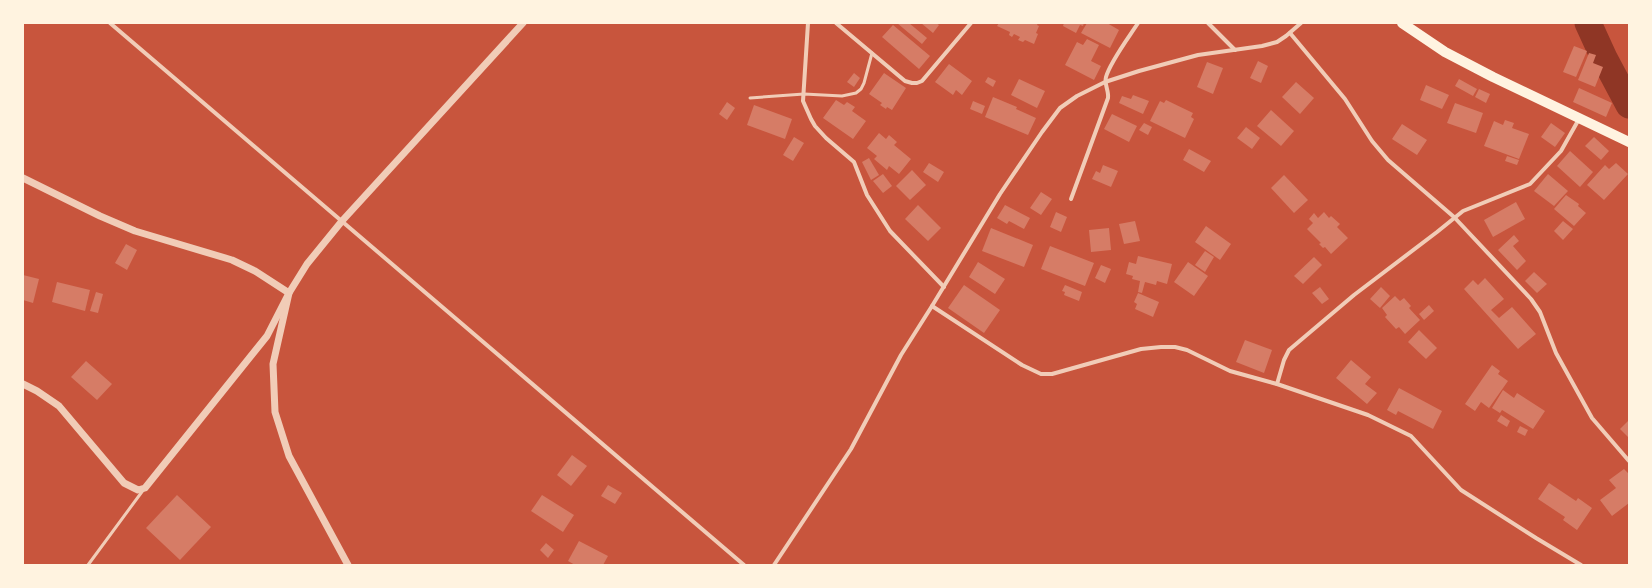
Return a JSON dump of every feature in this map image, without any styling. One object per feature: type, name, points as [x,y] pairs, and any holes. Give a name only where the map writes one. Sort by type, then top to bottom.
[{"type":"main road","points":[[1402,23],[1446,52],[1629,142]]},
{"type":"street","points":[[110,23],[744,565]]},
{"type":"street","points":[[23,384],[37,391],[59,406],[124,483],[138,490],[145,488],[267,336],[306,264],[342,221],[523,23]]},
{"type":"street","points":[[808,23],[803,101],[815,126],[854,162],[868,196],[890,230],[944,287]]},
{"type":"street","points":[[836,23],[905,80],[917,84],[922,81],[971,23]]},
{"type":"street","points":[[1071,199],[1108,98],[1109,93],[1105,82],[1108,71],[1138,23]]},
{"type":"street","points":[[1208,23],[1235,50]]},
{"type":"street","points":[[774,565],[851,449],[901,355],[1000,194],[1060,108],[1077,96],[1105,82],[1198,55],[1262,46],[1276,42],[1302,23]]},
{"type":"street","points":[[1290,33],[1345,99],[1372,141],[1388,160],[1454,217],[1531,299],[1540,312],[1556,353],[1592,418],[1629,461]]},
{"type":"street","points":[[1277,384],[1284,360],[1289,350],[1354,295],[1437,232],[1454,217],[1470,207],[1530,184],[1561,151],[1580,118]]},
{"type":"street","points":[[23,178],[100,216],[135,231],[232,260],[255,271],[289,293]]},
{"type":"street","points":[[289,293],[273,364],[275,412],[289,456],[348,565]]},
{"type":"street","points":[[932,306],[1022,365],[1041,374],[1052,374],[1141,349],[1168,347],[1187,350],[1230,371],[1277,384],[1368,415],[1402,430],[1417,442],[1461,490],[1536,538],[1582,565]]},
{"type":"lane","points":[[750,98],[804,94],[837,96],[856,93],[861,89],[864,83],[872,53]]},
{"type":"lane","points":[[88,565],[145,488]]},
{"type":"building","points":[[897,23],[909,23],[927,38],[922,44]]},
{"type":"building","points":[[921,23],[936,23],[939,25],[933,33]]},
{"type":"building","points":[[999,23],[1038,23],[1037,25],[1039,26],[1036,33],[1038,34],[1034,44],[1025,40],[1023,42],[1018,40],[1020,37],[1014,34],[1012,37],[1009,35],[1010,32],[997,26]]},
{"type":"building","points":[[1064,23],[1084,23],[1083,26],[1080,25],[1076,33],[1063,26]]},
{"type":"building","points":[[1087,23],[1107,23],[1119,30],[1110,48],[1081,33]]},
{"type":"building","points":[[893,25],[930,56],[919,69],[882,37]]},
{"type":"building","points":[[1087,39],[1099,45],[1091,61],[1101,66],[1094,80],[1065,65],[1077,42],[1083,45]]},
{"type":"building","points":[[1574,46],[1587,51],[1576,77],[1563,72]]},
{"type":"building","points":[[1589,53],[1596,55],[1593,63],[1603,67],[1595,87],[1578,80]]},
{"type":"building","points":[[1258,61],[1268,66],[1261,83],[1250,78]]},
{"type":"building","points":[[1207,62],[1223,68],[1213,94],[1197,87]]},
{"type":"building","points":[[949,64],[972,81],[962,95],[956,90],[953,95],[935,82]]},
{"type":"building","points":[[854,73],[860,78],[854,87],[847,82]]},
{"type":"building","points":[[884,73],[906,88],[892,110],[887,107],[886,109],[880,105],[882,103],[869,94]]},
{"type":"building","points":[[988,77],[996,81],[993,87],[985,82]]},
{"type":"building","points":[[1019,79],[1045,91],[1037,108],[1011,95]]},
{"type":"building","points":[[1459,79],[1477,89],[1473,96],[1455,86]]},
{"type":"building","points":[[1296,82],[1314,98],[1300,114],[1282,97]]},
{"type":"building","points":[[1426,85],[1449,95],[1442,109],[1420,100]]},
{"type":"building","points":[[1579,88],[1612,103],[1606,117],[1573,102]]},
{"type":"building","points":[[1479,89],[1490,94],[1486,103],[1475,97]]},
{"type":"building","points":[[1133,95],[1149,101],[1143,114],[1119,103],[1122,96],[1131,99]]},
{"type":"building","points":[[993,97],[1017,107],[1016,109],[1036,118],[1028,135],[985,117]]},
{"type":"building","points":[[836,100],[844,105],[847,102],[855,107],[852,111],[866,121],[853,139],[823,118]]},
{"type":"building","points":[[1166,100],[1193,113],[1191,117],[1194,119],[1185,138],[1150,121],[1160,101],[1164,103]]},
{"type":"building","points":[[973,101],[985,106],[982,114],[970,109]]},
{"type":"building","points":[[727,102],[735,108],[727,120],[719,114]]},
{"type":"building","points":[[1455,103],[1483,113],[1476,133],[1447,123]]},
{"type":"building","points":[[754,105],[792,119],[785,139],[747,125]]},
{"type":"building","points":[[1271,110],[1294,131],[1281,146],[1257,126]]},
{"type":"building","points":[[1112,114],[1137,126],[1129,142],[1104,129]]},
{"type":"building","points":[[1505,120],[1514,123],[1512,128],[1529,134],[1519,159],[1484,146],[1494,121],[1503,125]]},
{"type":"building","points":[[1144,123],[1152,127],[1148,135],[1139,130]]},
{"type":"building","points":[[1551,123],[1565,133],[1555,147],[1541,137]]},
{"type":"building","points":[[1402,124],[1427,140],[1417,155],[1392,139]]},
{"type":"building","points":[[1246,127],[1260,138],[1252,149],[1237,138]]},
{"type":"building","points":[[879,133],[886,139],[889,135],[897,142],[894,145],[911,159],[899,174],[889,166],[887,170],[874,159],[877,156],[867,148]]},
{"type":"building","points":[[794,137],[804,143],[793,161],[783,155]]},
{"type":"building","points":[[1594,137],[1609,151],[1601,160],[1585,146]]},
{"type":"building","points":[[1189,149],[1211,161],[1204,172],[1183,160]]},
{"type":"building","points":[[1570,151],[1593,172],[1580,187],[1557,166]]},
{"type":"building","points":[[1507,156],[1519,160],[1517,165],[1505,161]]},
{"type":"building","points":[[869,158],[879,175],[871,180],[862,162]]},
{"type":"building","points":[[929,163],[944,172],[938,182],[923,172]]},
{"type":"building","points":[[1616,163],[1628,174],[1604,200],[1587,185],[1605,165],[1609,169]]},
{"type":"building","points":[[1103,165],[1118,171],[1111,187],[1092,179],[1096,171],[1100,173]]},
{"type":"building","points":[[912,170],[926,185],[910,200],[896,186]]},
{"type":"building","points":[[883,174],[892,186],[883,193],[873,181]]},
{"type":"building","points":[[1548,174],[1568,191],[1554,206],[1534,191]]},
{"type":"building","points":[[1284,175],[1308,200],[1294,213],[1271,188]]},
{"type":"building","points":[[1041,192],[1052,199],[1041,215],[1030,208]]},
{"type":"building","points":[[1566,195],[1579,204],[1578,206],[1586,213],[1574,226],[1554,209]]},
{"type":"building","points":[[1516,202],[1525,219],[1493,237],[1484,220]]},
{"type":"building","points":[[918,205],[941,228],[928,241],[905,219]]},
{"type":"building","points":[[1005,205],[1030,218],[1024,229],[1009,221],[1007,224],[997,218]]},
{"type":"building","points":[[1056,212],[1067,217],[1061,232],[1050,227]]},
{"type":"building","points":[[1324,212],[1329,218],[1331,216],[1340,224],[1337,227],[1348,238],[1331,254],[1325,247],[1323,248],[1319,244],[1321,243],[1307,229],[1313,223],[1309,219],[1314,213],[1318,218]]},
{"type":"building","points":[[1135,221],[1140,241],[1124,244],[1119,224]]},
{"type":"building","points":[[1563,221],[1573,229],[1563,240],[1554,231]]},
{"type":"building","points":[[1206,226],[1231,244],[1220,260],[1195,242]]},
{"type":"building","points":[[991,228],[1033,245],[1024,267],[982,251]]},
{"type":"building","points":[[1109,228],[1111,250],[1091,252],[1089,230]]},
{"type":"building","points":[[1514,235],[1519,241],[1513,246],[1526,261],[1517,270],[1498,250]]},
{"type":"building","points":[[126,244],[137,250],[127,270],[115,263]]},
{"type":"building","points":[[1050,246],[1094,263],[1085,286],[1041,269]]},
{"type":"building","points":[[1205,251],[1214,257],[1205,272],[1195,265]]},
{"type":"building","points":[[1138,256],[1172,264],[1167,284],[1157,281],[1156,285],[1145,282],[1142,293],[1138,292],[1140,281],[1132,279],[1133,276],[1126,274],[1129,262],[1136,264]]},
{"type":"building","points":[[1314,257],[1322,265],[1303,284],[1294,276]]},
{"type":"building","points":[[978,262],[1005,279],[995,294],[969,277]]},
{"type":"building","points":[[1188,262],[1208,276],[1194,296],[1174,282]]},
{"type":"building","points":[[1101,265],[1111,269],[1105,283],[1095,278]]},
{"type":"building","points":[[1534,272],[1547,284],[1537,293],[1525,281]]},
{"type":"building","points":[[23,275],[39,279],[33,303],[23,300]]},
{"type":"building","points":[[1485,278],[1504,299],[1491,310],[1499,318],[1512,307],[1536,334],[1518,349],[1464,289],[1473,280],[1478,285]]},
{"type":"building","points":[[57,282],[90,290],[85,311],[52,302]]},
{"type":"building","points":[[964,285],[1000,310],[984,333],[948,308]]},
{"type":"building","points":[[1065,285],[1082,292],[1079,301],[1064,295],[1065,292],[1062,291]]},
{"type":"building","points":[[1320,287],[1329,299],[1322,304],[1312,293]]},
{"type":"building","points":[[1381,287],[1390,296],[1380,308],[1370,299]]},
{"type":"building","points":[[96,292],[103,294],[98,313],[90,311]]},
{"type":"building","points":[[1138,293],[1159,302],[1153,317],[1135,309],[1137,304],[1134,302]]},
{"type":"building","points":[[1395,296],[1400,301],[1404,298],[1411,306],[1409,308],[1420,320],[1405,334],[1399,327],[1396,329],[1385,317],[1387,315],[1382,308]]},
{"type":"building","points":[[1429,305],[1434,311],[1424,320],[1419,314]]},
{"type":"building","points":[[1419,330],[1437,348],[1426,359],[1408,342]]},
{"type":"building","points":[[1245,340],[1272,350],[1264,373],[1236,362]]},
{"type":"building","points":[[1351,360],[1371,377],[1365,384],[1377,393],[1367,404],[1336,378]]},
{"type":"building","points":[[86,361],[112,384],[97,400],[71,377]]},
{"type":"building","points":[[1492,365],[1500,371],[1498,374],[1508,381],[1489,408],[1481,402],[1475,411],[1465,404]]},
{"type":"building","points":[[1399,388],[1442,411],[1433,429],[1398,411],[1396,415],[1387,410]]},
{"type":"building","points":[[1503,390],[1514,398],[1517,393],[1545,411],[1533,429],[1502,410],[1500,413],[1492,408]]},
{"type":"building","points":[[1501,415],[1510,421],[1507,427],[1497,421]]},
{"type":"building","points":[[1629,420],[1629,438],[1620,429]]},
{"type":"building","points":[[1520,426],[1528,430],[1525,436],[1517,432]]},
{"type":"building","points":[[572,455],[587,466],[571,486],[557,475]]},
{"type":"building","points":[[1624,469],[1629,474],[1629,503],[1612,516],[1600,500],[1616,488],[1609,480]]},
{"type":"building","points":[[1549,483],[1576,501],[1578,498],[1592,508],[1577,530],[1563,520],[1565,517],[1538,499]]},
{"type":"building","points":[[608,485],[622,493],[615,504],[601,496]]},
{"type":"building","points":[[177,495],[211,527],[180,560],[146,528]]},
{"type":"building","points":[[542,495],[574,515],[563,532],[531,511]]},
{"type":"building","points":[[579,541],[608,556],[603,565],[575,565],[568,561]]},
{"type":"building","points":[[546,543],[554,550],[548,558],[540,550]]},
{"type":"waterway","points":[[1588,23],[1604,58],[1629,105]]}]
